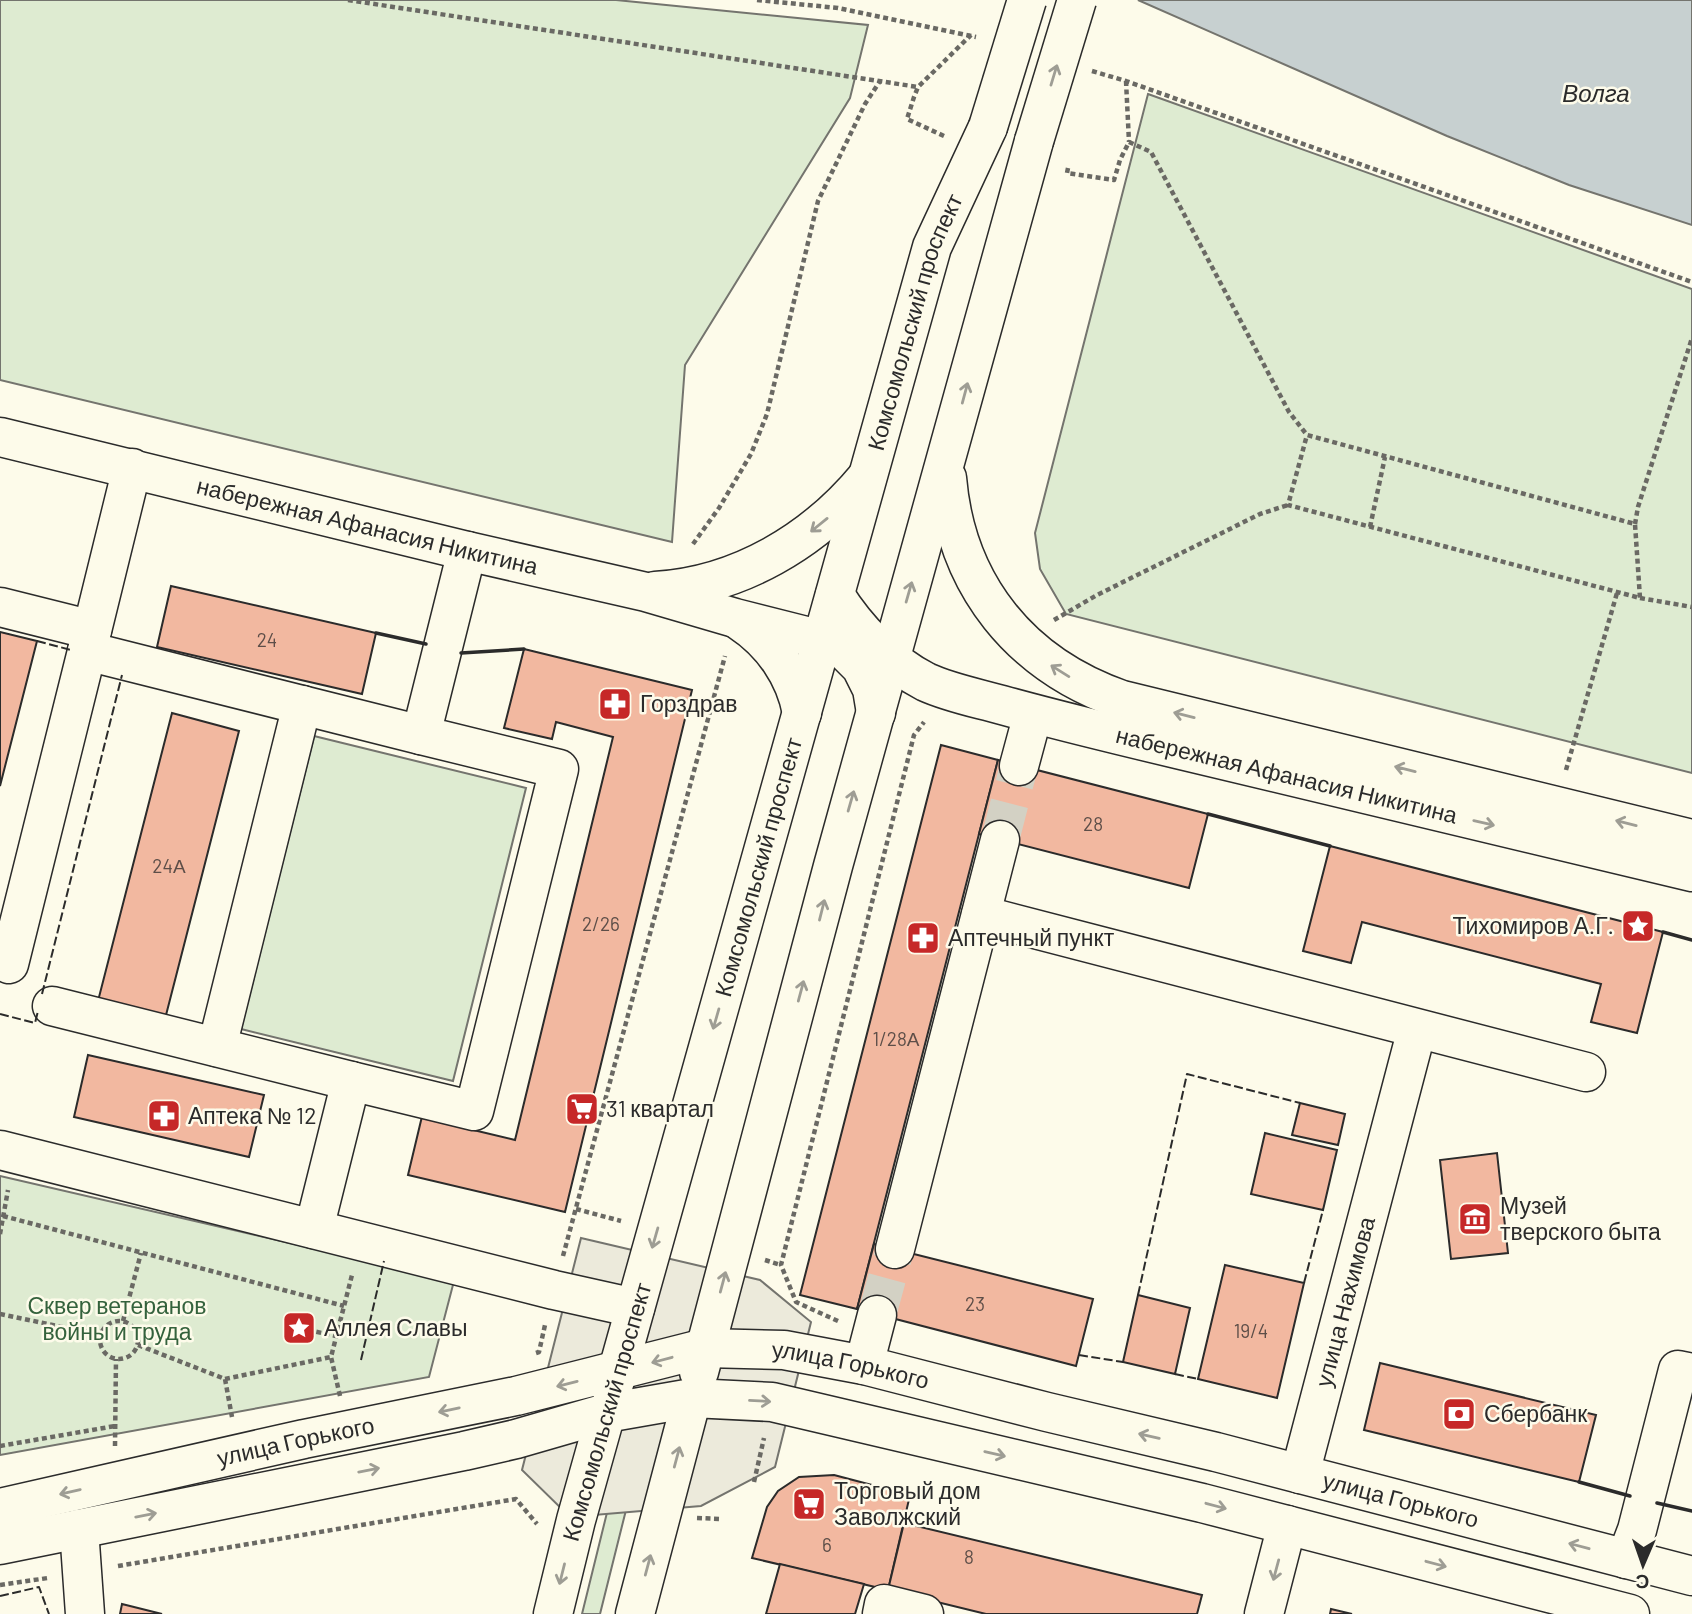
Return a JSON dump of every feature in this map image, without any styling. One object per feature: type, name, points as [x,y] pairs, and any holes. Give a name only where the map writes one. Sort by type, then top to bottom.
[{"type":"main road","name":"Комсомольский проспект","points":[[553,1614],[576,1520],[932,247],[988,127],[1027,0]]},
{"type":"main road","points":[[635,1614],[833,866],[1034,141],[1077,0]]},
{"type":"main road","name":"набережная Афанасия Никитина","points":[[0,437],[646,592],[822,640],[844,650],[861,667],[872,689],[876,713]]},
{"type":"main road","name":"набережная Афанасия Никитина","points":[[947,458],[953,521],[966,561],[986,598],[1012,632],[1044,661],[1081,684],[1122,701],[1692,839]]},
{"type":"main road","points":[[9,964],[132,468]]},
{"type":"main road","points":[[646,592],[698,585],[732,575],[763,561],[820,525],[867,477]]},
{"type":"main road","points":[[421,735],[467,551]]},
{"type":"main road","name":"набережная Афанасия Никитина","points":[[835,595],[860,629],[891,658],[911,673],[940,688],[1033,714],[1692,872]]},
{"type":"main road","points":[[0,607],[89,641],[302,705],[559,769],[474,1111],[52,1006]]},
{"type":"main road","points":[[735,618],[761,637],[776,654],[793,682],[802,713]]},
{"type":"main road","points":[[217,1047],[302,705]]},
{"type":"main road","points":[[1019,765],[1033,714]]},
{"type":"main road","points":[[894,1249],[1000,840]]},
{"type":"main road","points":[[981,915],[1586,1072]]},
{"type":"main road","name":"улица Нахимова","points":[[1300,1474],[1417,1029]]},
{"type":"main road","points":[[314,1229],[351,1081]]},
{"type":"main road","points":[[7,1152],[635,1308]]},
{"type":"main road","points":[[864,1365],[877,1315]]},
{"type":"main road","name":"улица Горького","points":[[0,1508],[304,1439],[516,1396],[705,1348],[784,1350],[864,1365],[1692,1576]]},
{"type":"main road","points":[[1626,1559],[1637,1530],[1678,1370],[1692,1373]]},
{"type":"main road","name":"улица Горького","points":[[0,1545],[464,1451],[606,1413],[692,1398],[772,1402],[1189,1500],[1630,1614]]},
{"type":"main road","points":[[1264,1614],[1287,1525]]},
{"type":"main road","points":[[79,1529],[85,1614]]},
{"type":"main road","points":[[882,1614],[884,1604],[924,1614]]},
{"type":"path","points":[[348,0],[918,87]]},
{"type":"path","points":[[757,0],[838,8],[984,39]]},
{"type":"path","points":[[953,140],[907,119],[918,87],[971,35]]},
{"type":"path","points":[[1087,70],[1126,81],[1692,282]]},
{"type":"path","points":[[693,544],[719,508],[751,454],[767,414],[818,201],[865,104],[880,81]]},
{"type":"path","points":[[1069,165],[1067,173],[1114,180],[1129,142],[1126,81]]},
{"type":"path","points":[[1129,142],[1151,152],[1289,412],[1307,435],[1635,524]]},
{"type":"path","points":[[1640,598],[1635,524],[1638,507],[1692,338]]},
{"type":"path","points":[[1288,505],[1307,435]]},
{"type":"path","points":[[1370,527],[1385,457]]},
{"type":"path","points":[[1053,621],[1097,595],[1260,513],[1288,505],[1617,593],[1692,607]]},
{"type":"path","points":[[1565,772],[1617,593]]},
{"type":"path","points":[[541,1339],[735,618]]},
{"type":"path","points":[[0,1234],[7,1152]]},
{"type":"path","points":[[3,1216],[345,1306]]},
{"type":"path","points":[[341,1400],[331,1357],[360,1240]]},
{"type":"path","points":[[123,1321],[141,1253]]},
{"type":"path","points":[[0,1314],[101,1335]]},
{"type":"path","points":[[123,1321],[135,1330],[138,1345],[132,1354],[117,1359],[102,1348],[101,1335],[109,1324],[123,1321]]},
{"type":"path","points":[[308,1330],[336,1336]]},
{"type":"path","points":[[138,1345],[225,1379],[331,1357]]},
{"type":"path","points":[[115,1447],[117,1359]]},
{"type":"path","points":[[225,1379],[232,1423]]},
{"type":"path","points":[[0,1446],[116,1426]]},
{"type":"path","points":[[0,1585],[516,1499],[539,1527]]},
{"type":"green space","points":[[0,0],[616,0],[868,25],[850,98],[685,365],[672,542],[0,380]]},
{"type":"green space","points":[[1148,94],[1692,289],[1692,773],[1066,614],[1040,569],[1035,533]]},
{"type":"green space","points":[[314,736],[526,788],[453,1081],[241,1029]]},
{"type":"green space","name":"Сквер ветеранов войны и труда","points":[[0,1176],[454,1281],[429,1377],[0,1455]]},
{"type":"green space","points":[[617,1472],[635,1474],[600,1614],[582,1614]]},
{"type":"shaded area","points":[[581,1238],[760,1280],[811,1322],[775,1467],[701,1506],[570,1517],[522,1470]]},
{"type":"water","name":"Волга","points":[[1138,0],[1692,0],[1692,225],[1569,185],[1447,136]]},
{"type":"building","points":[[171,586],[376,633],[362,694],[157,647]]},
{"type":"building","points":[[0,632],[37,641],[0,786]]},
{"type":"building","points":[[524,649],[692,690],[565,1212],[408,1175],[424,1108],[465,1128],[515,1140],[613,737],[556,722],[552,739],[504,728]]},
{"type":"building","points":[[172,713],[239,731],[165,1019],[98,1001]]},
{"type":"building","points":[[941,745],[998,760],[857,1309],[800,1295]]},
{"type":"building","points":[[998,760],[1208,814],[1189,888],[979,834]]},
{"type":"building","points":[[1330,846],[1663,932],[1637,1033],[1591,1022],[1601,984],[1362,922],[1351,963],[1303,951]]},
{"type":"building","points":[[88,1055],[264,1095],[249,1157],[74,1117]]},
{"type":"building","points":[[1300,1103],[1345,1114],[1338,1145],[1292,1135]]},
{"type":"building","points":[[1265,1133],[1337,1150],[1323,1210],[1251,1194]]},
{"type":"building","name":"Музей тверского быта","points":[[1497,1153],[1508,1253],[1451,1259],[1440,1160]]},
{"type":"building","points":[[874,1244],[1093,1299],[1076,1366],[857,1309]]},
{"type":"building","points":[[1225,1265],[1304,1283],[1277,1398],[1198,1379]]},
{"type":"building","points":[[1138,1295],[1190,1308],[1175,1374],[1123,1362]]},
{"type":"building","points":[[1380,1363],[1596,1415],[1579,1482],[1364,1430]]},
{"type":"building","points":[[834,1475],[910,1495],[888,1590],[752,1558],[767,1507],[778,1491],[799,1477]]},
{"type":"building","points":[[904,1523],[1202,1595],[1197,1614],[986,1614],[888,1590]]},
{"type":"building","points":[[780,1564],[864,1584],[855,1614],[766,1614]]},
{"type":"building","points":[[122,1604],[162,1614],[120,1614]]},
{"type":"building","points":[[1331,1609],[1352,1614],[1330,1614]]},
{"type":"tunnel","points":[[1000,840],[1019,766]]},
{"type":"tunnel","points":[[877,1315],[895,1249]]},
{"type":"fence","points":[[37,641],[71,650]]},
{"type":"fence","points":[[42,994],[122,675]]},
{"type":"fence","points":[[0,1014],[35,1023],[38,1011]]},
{"type":"fence","points":[[1138,1295],[1187,1074],[1300,1103]]},
{"type":"fence","points":[[1304,1283],[1323,1210]]},
{"type":"fence","points":[[361,1360],[384,1261]]},
{"type":"fence","points":[[1079,1355],[1123,1362]]},
{"type":"fence","points":[[1175,1374],[1198,1379]]},
{"type":"fence","points":[[0,1596],[39,1587],[49,1614]]},
{"type":"wall","points":[[376,633],[426,644]]},
{"type":"wall","points":[[461,653],[524,649]]},
{"type":"wall","points":[[1208,814],[1330,846]]},
{"type":"wall","points":[[1663,932],[1692,940]]},
{"type":"wall","points":[[1579,1482],[1630,1496]]},
{"type":"wall","points":[[1657,1503],[1692,1511]]},
{"type":"place","name":"Горздрав","points":[[615,704]]},
{"type":"place","name":"Тихомиров А.Г.","points":[[1638,926]]},
{"type":"place","name":"Аптечный пункт","points":[[923,938]]},
{"type":"place","name":"31 квартал","points":[[582,1109]]},
{"type":"place","name":"Аптека № 12","points":[[164,1116]]},
{"type":"place","name":"Музей тверского быта","points":[[1475,1219]]},
{"type":"place","name":"Аллея Славы","points":[[299,1328]]},
{"type":"place","name":"Сбербанк","points":[[1459,1414]]},
{"type":"place","name":"Торговый дом Заволжский","points":[[809,1504]]}]
